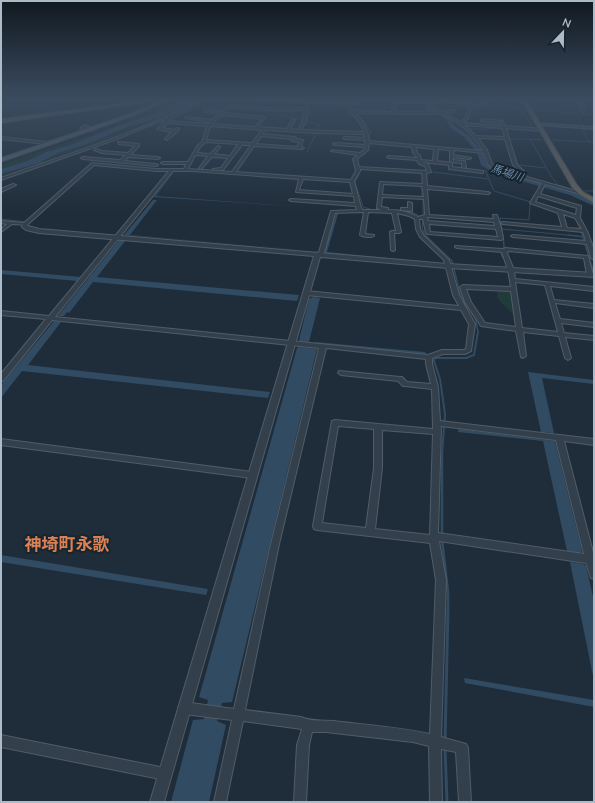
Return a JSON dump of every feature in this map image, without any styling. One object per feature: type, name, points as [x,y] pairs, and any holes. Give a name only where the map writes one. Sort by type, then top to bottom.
[{"type":"highway","points":[[545,137],[571,182],[581,194],[594,201]]},
{"type":"main road","points":[[3,159],[69,137]]},
{"type":"street","points":[[1,179],[67,157],[117,137]]},
{"type":"street","points":[[169,137],[167,139],[173,139]]},
{"type":"street","points":[[187,167],[199,146],[205,141],[206,137]]},
{"type":"street","points":[[234,173],[258,137]]},
{"type":"street","points":[[271,145],[276,137]]},
{"type":"street","points":[[205,141],[300,148],[302,141],[293,140],[294,138],[290,137]]},
{"type":"street","points":[[364,211],[359,209],[352,181],[358,171],[355,161],[361,154],[367,142],[366,137]]},
{"type":"street","points":[[475,137],[485,152],[491,166],[543,184],[581,194]]},
{"type":"street","points":[[490,137],[506,138],[515,165],[523,172],[526,178]]},
{"type":"street","points":[[1,138],[46,143],[64,139]]},
{"type":"street","points":[[345,138],[367,142]]},
{"type":"street","points":[[67,157],[96,150],[113,139]]},
{"type":"street","points":[[478,141],[493,142]]},
{"type":"street","points":[[336,144],[372,142],[485,152]]},
{"type":"street","points":[[1,222],[25,224],[92,165],[172,170],[187,167],[222,169],[241,143]]},
{"type":"street","points":[[116,166],[138,145],[119,144]]},
{"type":"street","points":[[114,155],[118,150],[127,144]]},
{"type":"street","points":[[358,168],[424,173],[429,172],[427,165],[420,163],[418,156],[415,153],[414,146]]},
{"type":"street","points":[[202,168],[218,147]]},
{"type":"street","points":[[435,162],[436,147]]},
{"type":"street","points":[[108,149],[118,150],[147,158],[158,158]]},
{"type":"street","points":[[452,149],[451,161],[464,162],[463,171]]},
{"type":"street","points":[[96,150],[114,155]]},
{"type":"street","points":[[333,151],[361,154]]},
{"type":"street","points":[[409,152],[415,153]]},
{"type":"street","points":[[97,159],[101,156],[129,153]]},
{"type":"street","points":[[194,154],[231,157]]},
{"type":"street","points":[[451,156],[469,158]]},
{"type":"street","points":[[389,157],[450,164],[450,168],[463,171],[482,172]]},
{"type":"street","points":[[83,158],[156,165]]},
{"type":"street","points":[[140,163],[147,158]]},
{"type":"street","points":[[163,163],[234,173],[352,181]]},
{"type":"street","points":[[1,379],[172,170]]},
{"type":"street","points":[[1,313],[429,357],[442,352],[460,353],[469,350],[472,324],[462,308],[451,284],[452,266],[429,244],[423,233],[425,198],[424,173]]},
{"type":"street","points":[[301,178],[297,191],[355,195]]},
{"type":"street","points":[[488,194],[424,186],[381,183],[379,208],[423,218],[499,228]]},
{"type":"street","points":[[543,184],[532,203],[577,217]]},
{"type":"street","points":[[1,191],[14,185]]},
{"type":"street","points":[[537,194],[579,206],[577,217],[582,230],[587,236],[594,256]]},
{"type":"street","points":[[380,196],[425,198]]},
{"type":"street","points":[[291,200],[358,205]]},
{"type":"street","points":[[157,802],[291,343],[318,254],[321,253],[333,212],[410,210],[410,203]]},
{"type":"street","points":[[364,211],[362,236],[372,236]]},
{"type":"street","points":[[393,250],[392,232],[398,232],[397,211]]},
{"type":"street","points":[[560,212],[566,229]]},
{"type":"street","points":[[423,218],[496,219],[501,239],[423,233]]},
{"type":"street","points":[[423,218],[423,233]]},
{"type":"street","points":[[1,231],[11,223]]},
{"type":"street","points":[[503,223],[582,230]]},
{"type":"street","points":[[25,224],[25,227],[28,229],[452,266],[511,270],[528,269],[592,275],[586,257],[506,249],[504,251],[457,248]]},
{"type":"street","points":[[519,250],[516,236],[589,245]]},
{"type":"street","points":[[587,236],[594,237]]},
{"type":"street","points":[[504,251],[504,257],[511,270],[523,356]]},
{"type":"street","points":[[512,280],[594,289]]},
{"type":"street","points":[[547,284],[568,358]]},
{"type":"street","points":[[514,290],[463,287],[468,302],[483,325],[594,338]]},
{"type":"street","points":[[306,293],[462,308]]},
{"type":"street","points":[[552,301],[594,306]]},
{"type":"street","points":[[558,321],[594,325]]},
{"type":"street","points":[[220,802],[275,544],[323,346]]},
{"type":"street","points":[[429,357],[429,364],[435,387],[440,426],[439,538],[441,580],[442,743],[436,802]]},
{"type":"street","points":[[341,373],[400,379],[405,384],[435,387]]},
{"type":"street","points":[[592,559],[439,538],[429,539],[317,526],[335,423],[378,426],[440,426],[594,442]]},
{"type":"street","points":[[370,532],[378,468],[378,426]]},
{"type":"street","points":[[559,438],[592,559],[594,575]]},
{"type":"street","points":[[1,442],[252,475]]},
{"type":"street","points":[[184,708],[301,723],[308,726],[326,726],[413,736],[462,748],[465,802]]},
{"type":"street","points":[[300,802],[302,745],[308,726]]},
{"type":"street","points":[[1,741],[165,774]]},
{"type":"green space","points":[[83,137],[89,137],[46,152],[27,161],[1,169],[1,165]]},
{"type":"green space","points":[[103,137],[113,137],[1,177],[1,174],[39,163],[58,153],[85,145]]},
{"type":"green space","points":[[498,290],[512,290],[516,315],[513,315],[497,297]]},
{"type":"water","points":[[89,137],[103,137],[85,145],[58,153],[39,163],[1,174],[1,169],[27,161],[46,152]]},
{"type":"water","points":[[175,171],[156,196],[289,206],[154,197]]},
{"type":"water","points":[[153,200],[157,200],[130,235],[315,251],[124,235]]},
{"type":"water","points":[[336,214],[338,214],[327,252],[440,263],[324,253]]},
{"type":"water","points":[[119,240],[126,240],[97,277],[299,295],[297,301],[93,282],[69,313],[67,312],[64,316],[58,316]]},
{"type":"water","points":[[1,270],[81,277],[77,281],[1,274]]},
{"type":"water","points":[[313,297],[320,298],[309,342],[300,341],[309,299]]},
{"type":"water","points":[[54,321],[61,322],[28,365],[270,392],[268,398],[22,371],[1,398],[1,385]]},
{"type":"water","points":[[315,343],[425,352],[426,354]]},
{"type":"water","points":[[297,348],[317,349],[232,702],[222,703],[217,721],[226,725],[209,802],[171,802],[193,720],[204,719],[208,700],[199,697]]},
{"type":"water","points":[[528,372],[594,380],[594,384],[542,378],[554,433],[541,432]]},
{"type":"water","points":[[458,429],[555,441],[582,551],[580,553],[567,551],[543,441],[458,432]]},
{"type":"water","points":[[1,555],[208,589],[206,595],[1,562]]},
{"type":"water","points":[[570,562],[583,564],[586,566],[594,601],[594,681]]},
{"type":"water","points":[[464,678],[594,700],[594,707],[465,683]]},
{"type":"waterway","points":[[307,152],[314,137]]},
{"type":"waterway","points":[[364,155],[369,145],[369,137]]},
{"type":"waterway","name":"馬場川","points":[[467,137],[480,152],[483,164],[496,172],[573,193],[594,204]]},
{"type":"waterway","points":[[587,137],[589,142]]},
{"type":"waterway","points":[[509,140],[508,139],[530,139]]},
{"type":"waterway","points":[[530,139],[542,140]]},
{"type":"waterway","points":[[530,139],[551,176],[558,185],[571,189]]},
{"type":"waterway","points":[[553,140],[589,142]]},
{"type":"waterway","points":[[589,142],[594,142]]},
{"type":"waterway","points":[[512,148],[518,165],[546,168]]},
{"type":"waterway","points":[[485,170],[494,191],[531,202],[534,195]]},
{"type":"waterway","points":[[433,172],[488,179]]},
{"type":"waterway","points":[[359,175],[355,182],[363,207],[373,210]]},
{"type":"waterway","points":[[422,186],[422,191]]},
{"type":"waterway","points":[[537,192],[539,186]]},
{"type":"waterway","points":[[584,191],[594,191]]},
{"type":"waterway","points":[[423,199],[423,214]]},
{"type":"waterway","points":[[502,229],[500,218],[529,220],[530,204]]},
{"type":"waterway","points":[[394,210],[410,212],[420,217],[423,220],[422,227],[425,236]]},
{"type":"waterway","points":[[575,218],[583,236]]},
{"type":"waterway","points":[[1,219],[26,222]]},
{"type":"waterway","points":[[502,229],[570,235]]},
{"type":"waterway","points":[[502,229],[503,236]]},
{"type":"waterway","points":[[425,235],[452,261],[460,293],[476,320],[478,332]]},
{"type":"waterway","points":[[502,250],[504,247],[503,235]]},
{"type":"waterway","points":[[570,235],[578,236]]},
{"type":"waterway","points":[[570,235],[583,237]]},
{"type":"waterway","points":[[583,237],[594,273]]},
{"type":"waterway","points":[[501,253],[503,258]]},
{"type":"waterway","points":[[442,455],[445,414],[440,379],[434,361],[435,358],[466,358],[474,355],[478,332]]},
{"type":"waterway","points":[[442,455],[442,535]]},
{"type":"waterway","points":[[442,539],[448,592],[448,608]]},
{"type":"waterway","points":[[445,741],[448,608]]},
{"type":"waterway","points":[[445,749],[447,802]]},
{"type":"district","name":"神埼町永歌","points":[[67,544]]}]
